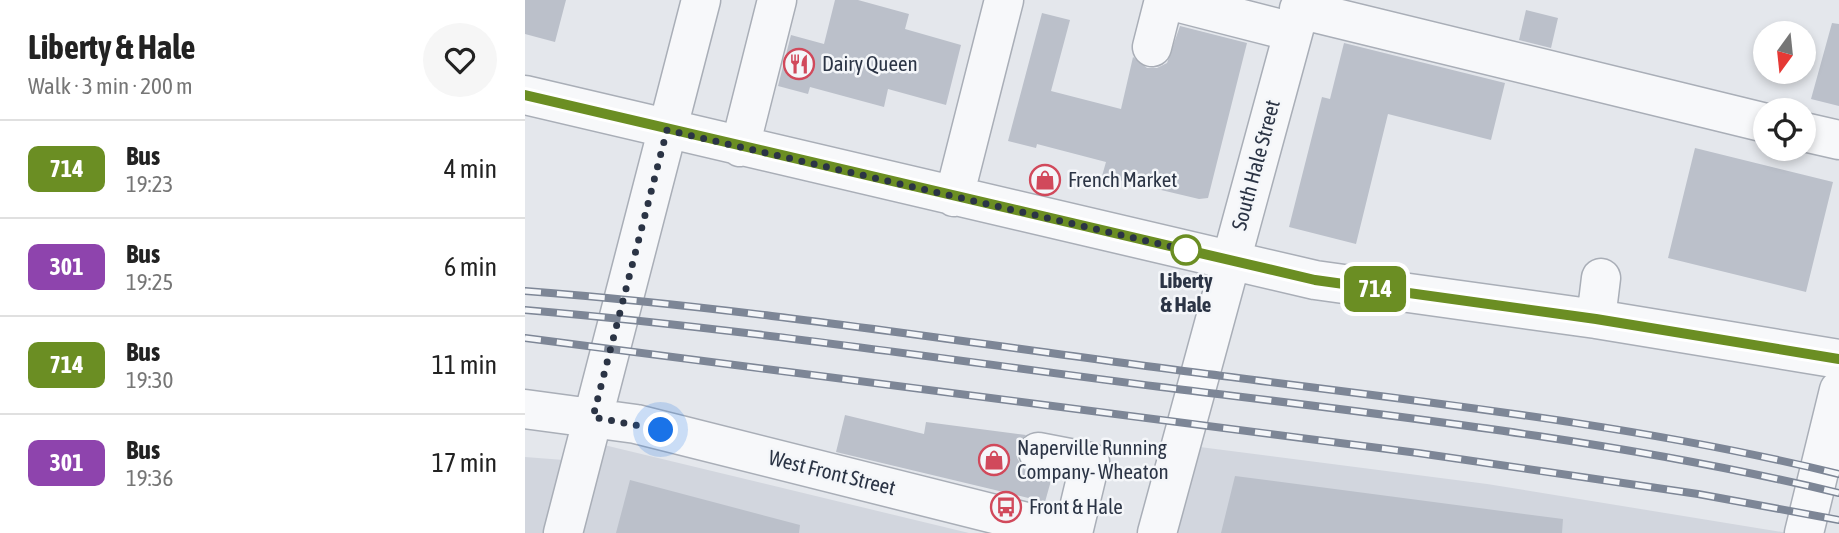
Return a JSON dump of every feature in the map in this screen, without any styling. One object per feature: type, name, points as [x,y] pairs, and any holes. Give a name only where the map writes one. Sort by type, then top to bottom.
[{"type":"street","points":[[563,533],[701,0]]},
{"type":"street","points":[[740,147],[777,0]]},
{"type":"street","points":[[954,197],[1004,0]]},
{"type":"street","points":[[1152,47],[1166,0],[1298,14],[1753,120]]},
{"type":"street","name":"South Hale Street","points":[[1157,533],[1298,14]]},
{"type":"street","points":[[525,95],[1315,280],[1596,319],[1839,359]]},
{"type":"street","points":[[1816,135],[1839,141]]},
{"type":"street","points":[[1596,319],[1601,278]]},
{"type":"street","points":[[1804,533],[1839,390]]},
{"type":"street","name":"West Front Street","points":[[525,409],[636,424],[1071,533]]},
{"type":"street","points":[[1038,452],[1090,462],[1071,533]]},
{"type":"shaded area","points":[[604,445],[969,533],[581,533]]},
{"type":"shaded area","points":[[1192,446],[1487,484],[1788,533],[1170,533]]},
{"type":"shaded area","points":[[525,457],[564,460],[546,533],[525,533]]},
{"type":"building","points":[[525,0],[566,0],[555,42],[525,34]]},
{"type":"building","points":[[835,0],[858,0],[909,14],[905,29],[961,45],[946,105],[888,89],[884,107],[810,87],[808,94],[778,86],[791,35],[824,44]]},
{"type":"building","points":[[1526,10],[1558,18],[1551,48],[1519,40]]},
{"type":"building","points":[[1042,13],[1070,20],[1051,91],[1121,109],[1133,57],[1147,68],[1157,68],[1167,63],[1180,26],[1247,43],[1208,198],[1199,199],[1102,176],[1106,162],[1037,144],[1036,148],[1008,141]]},
{"type":"building","points":[[1832,23],[1839,24],[1839,106],[1811,98]]},
{"type":"building","points":[[1344,43],[1505,83],[1491,140],[1388,114],[1356,244],[1289,227],[1322,97],[1330,99]]},
{"type":"building","points":[[1695,148],[1833,182],[1806,292],[1668,258]]},
{"type":"building","points":[[845,415],[924,434],[926,422],[1026,435],[1017,447],[1017,458],[1024,469],[1052,477],[1045,502],[836,452]]},
{"type":"building","points":[[1235,476],[1563,519],[1562,533],[1221,533]]},
{"type":"building","points":[[630,480],[800,525],[799,533],[616,533]]},
{"type":"railway","points":[[525,291],[779,317],[1521,415],[1681,441],[1839,474]]},
{"type":"railway","points":[[525,310],[764,335],[1416,419],[1671,458],[1839,493]]},
{"type":"railway","points":[[525,338],[1418,453],[1698,494],[1839,520]]},
{"type":"bus line","name":"714","points":[[525,95],[1315,280],[1596,319],[1839,359]]},
{"type":"place","name":"Dairy Queen","points":[[799,64]]},
{"type":"place","name":"French Market","points":[[1045,180]]},
{"type":"place","name":"Liberty & Hale","points":[[1186,250]]},
{"type":"place","name":"Naperville Running Company- Wheaton","points":[[994,460]]},
{"type":"place","name":"Front & Hale","points":[[1006,507]]},
{"type":"route","points":[[661,430],[593,417],[667,130],[1186,250]]}]
